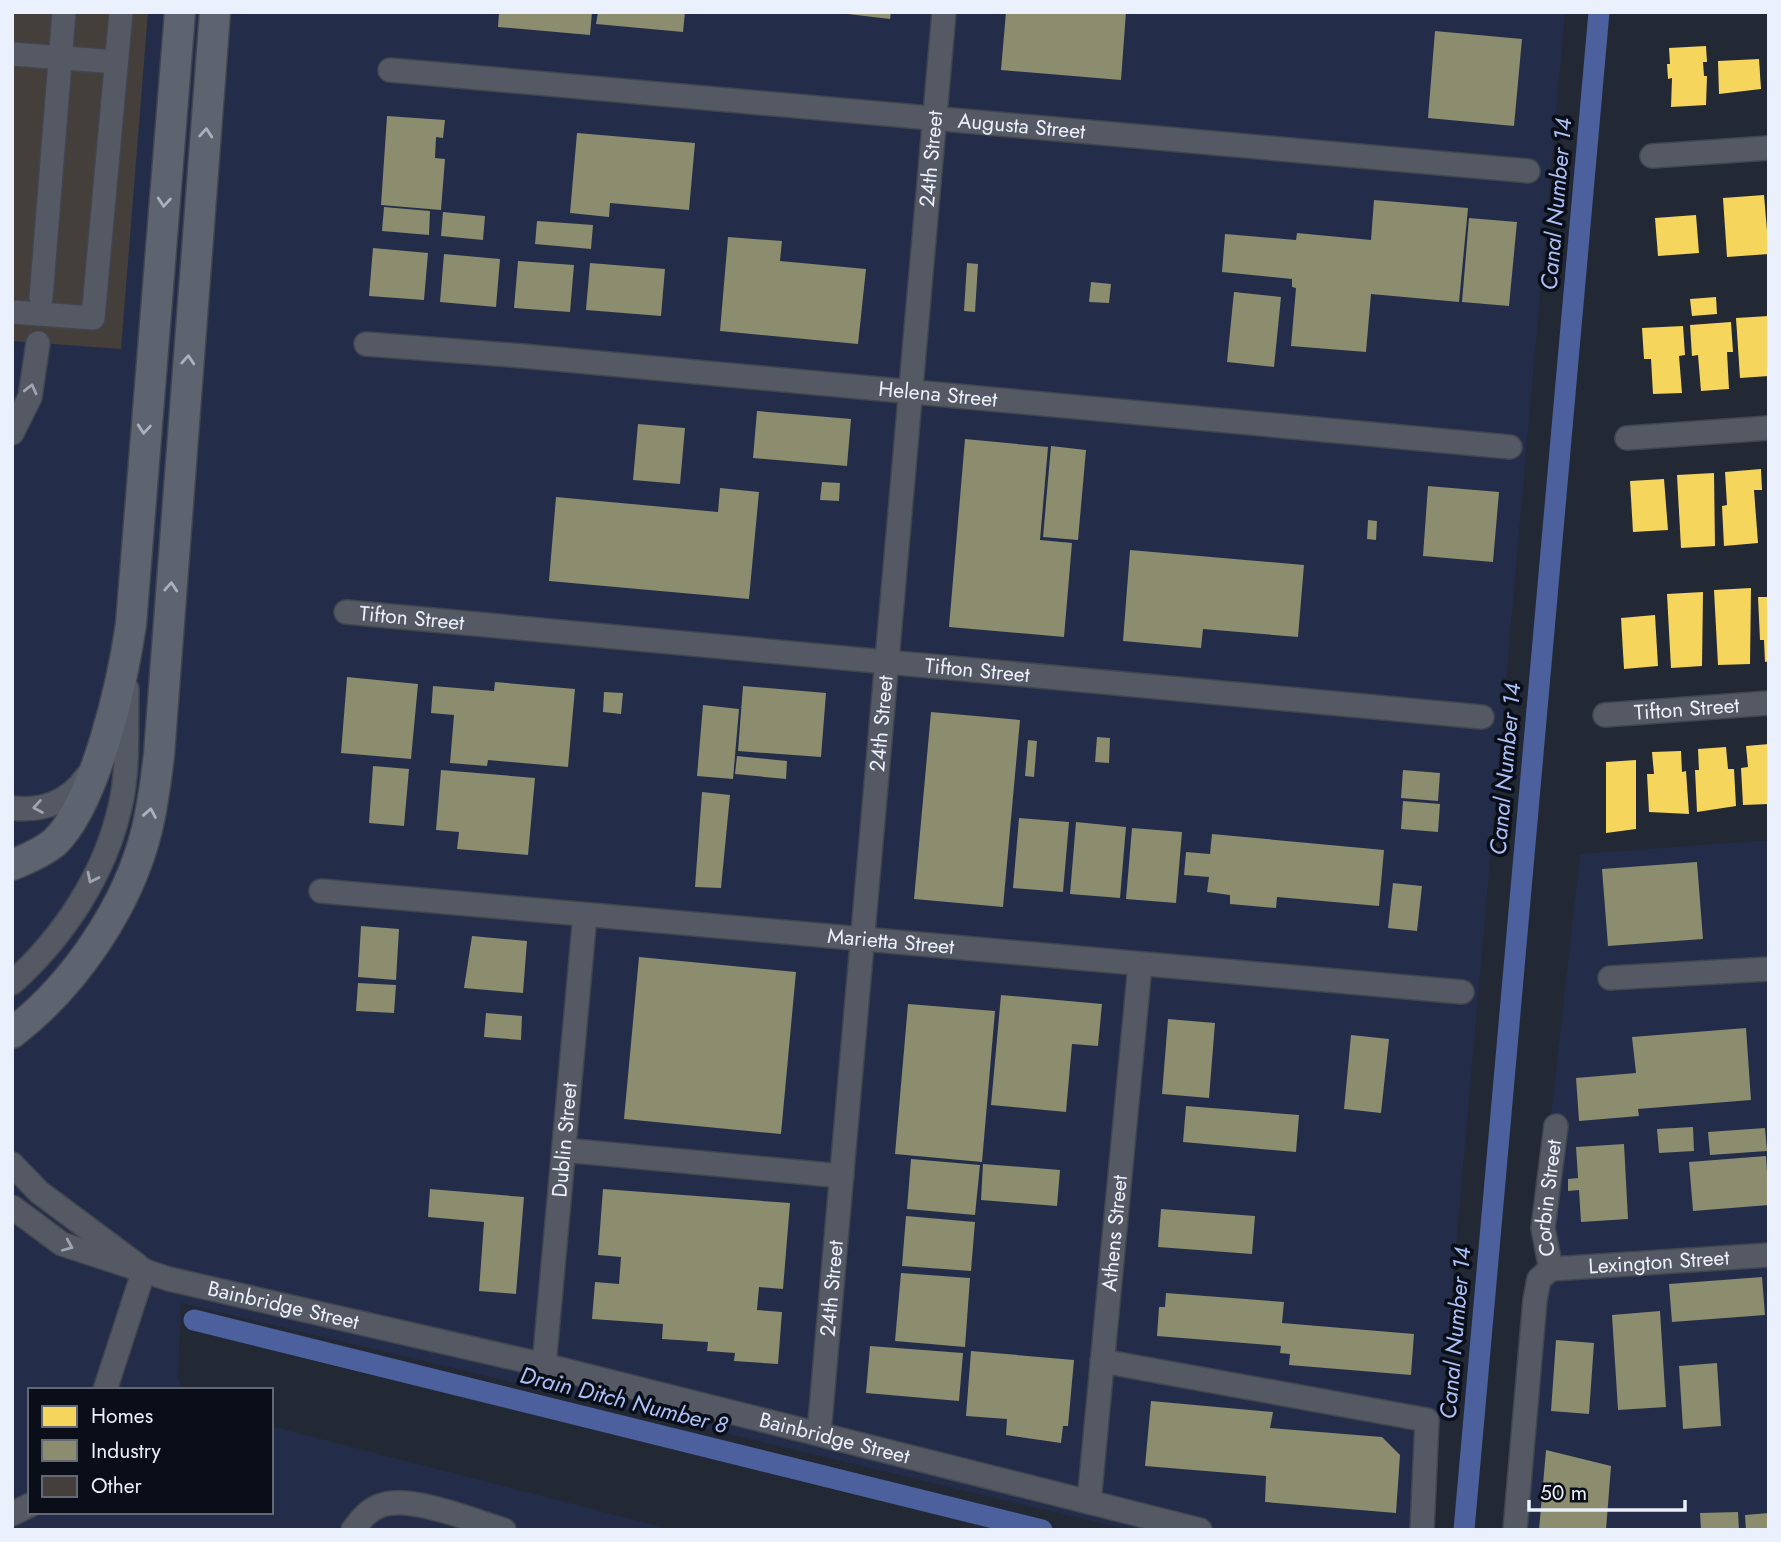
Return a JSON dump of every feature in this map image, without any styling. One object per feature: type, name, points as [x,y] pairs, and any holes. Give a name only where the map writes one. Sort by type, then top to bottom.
[{"type":"main road","points":[[12,865],[54,843],[68,827],[95,765],[114,709],[128,644],[180,12]]},
{"type":"main road","points":[[12,1033],[49,999],[103,929],[130,878],[147,830],[159,755],[215,12]]},
{"type":"street","points":[[41,298],[64,12]]},
{"type":"street","points":[[12,312],[93,318],[121,12]]},
{"type":"street","name":"24th Street","points":[[819,1433],[944,12]]},
{"type":"street","points":[[12,54],[117,62]]},
{"type":"street","name":"Augusta Street","points":[[390,70],[1528,171]]},
{"type":"street","points":[[1652,156],[1769,148]]},
{"type":"street","points":[[12,433],[30,397],[38,343]]},
{"type":"street","name":"Helena Street","points":[[366,344],[1510,447]]},
{"type":"street","points":[[1628,438],[1769,428]]},
{"type":"street","name":"Tifton Street","points":[[346,612],[1482,717]]},
{"type":"street","points":[[12,983],[48,949],[84,895],[121,806],[128,644]]},
{"type":"street","name":"Tifton Street","points":[[1605,715],[1769,702]]},
{"type":"street","points":[[12,808],[36,809],[54,804],[81,785],[95,765]]},
{"type":"street","name":"Marietta Street","points":[[321,891],[1462,992]]},
{"type":"street","name":"Dublin Street","points":[[544,1365],[585,915]]},
{"type":"street","points":[[12,961],[48,949]]},
{"type":"street","name":"Athens Street","points":[[1088,1502],[1140,965]]},
{"type":"street","points":[[1610,978],[1769,969]]},
{"type":"street","name":"Corbin Street","points":[[1551,1269],[1543,1228],[1556,1126]]},
{"type":"street","points":[[564,1150],[842,1176]]},
{"type":"street","name":"Bainbridge Street","points":[[12,1164],[39,1192],[144,1270]]},
{"type":"street","points":[[16,1211],[39,1192]]},
{"type":"street","name":"Bainbridge Street","points":[[16,1211],[62,1244],[169,1279],[544,1365],[1200,1530]]},
{"type":"street","name":"Lexington Street","points":[[1551,1269],[1769,1255]]},
{"type":"street","points":[[1515,1530],[1535,1300],[1539,1279],[1551,1269]]},
{"type":"street","points":[[106,1388],[144,1270]]},
{"type":"street","points":[[1102,1361],[1427,1420],[1422,1530]]},
{"type":"street","points":[[353,1530],[364,1515],[380,1506],[406,1502],[504,1530]]},
{"type":"street","points":[[12,1514],[28,1506]]},
{"type":"shaded area","points":[[12,12],[1565,12],[1431,1530],[1129,1530],[181,1303],[178,1379],[182,1388],[28,1388],[28,1514],[273,1514],[273,1427],[674,1530],[12,1530]]},
{"type":"shaded area","points":[[1769,840],[1769,1530],[1505,1530],[1580,854]]},
{"type":"building: Homes","points":[[1706,46],[1707,62],[1703,62],[1704,76],[1707,76],[1706,105],[1671,107],[1672,78],[1668,79],[1667,64],[1670,64],[1669,48]]},
{"type":"building: Homes","points":[[1759,59],[1761,89],[1719,94],[1718,61]]},
{"type":"building: Homes","points":[[1764,195],[1769,254],[1727,257],[1723,198]]},
{"type":"building: Homes","points":[[1696,215],[1699,253],[1658,256],[1655,218]]},
{"type":"building: Homes","points":[[1716,297],[1717,314],[1692,316],[1690,299]]},
{"type":"building: Homes","points":[[1769,316],[1769,376],[1740,378],[1736,318]]},
{"type":"building: Homes","points":[[1731,322],[1733,352],[1727,352],[1729,389],[1701,391],[1698,355],[1692,356],[1690,325]]},
{"type":"building: Homes","points":[[1683,326],[1685,355],[1679,356],[1682,393],[1653,394],[1651,359],[1644,359],[1642,328]]},
{"type":"building: Homes","points":[[1761,469],[1762,490],[1754,490],[1758,543],[1724,546],[1722,506],[1727,505],[1725,472]]},
{"type":"building: Homes","points":[[1714,473],[1715,546],[1681,548],[1677,475]]},
{"type":"building: Homes","points":[[1664,479],[1668,530],[1633,532],[1630,481]]},
{"type":"building: Homes","points":[[1751,588],[1750,664],[1718,665],[1714,590]]},
{"type":"building: Homes","points":[[1703,592],[1702,666],[1671,668],[1667,594]]},
{"type":"building: Homes","points":[[1758,597],[1769,597],[1769,661],[1765,662],[1764,640],[1760,640]]},
{"type":"building: Homes","points":[[1655,615],[1658,666],[1624,669],[1621,618]]},
{"type":"building: Homes","points":[[1769,744],[1769,804],[1743,805],[1741,768],[1748,767],[1746,746]]},
{"type":"building: Homes","points":[[1726,747],[1728,769],[1734,769],[1736,806],[1697,812],[1695,770],[1699,770],[1698,749]]},
{"type":"building: Homes","points":[[1681,751],[1682,772],[1686,771],[1689,814],[1649,812],[1647,774],[1654,774],[1652,752]]},
{"type":"building: Homes","points":[[1636,760],[1636,829],[1606,833],[1606,762]]},
{"type":"building: Industry","points":[[499,12],[592,12],[590,35],[498,27]]},
{"type":"building: Industry","points":[[598,12],[685,12],[683,32],[596,24]]},
{"type":"building: Industry","points":[[831,12],[891,12],[890,19]]},
{"type":"building: Industry","points":[[1006,12],[1126,12],[1121,80],[1001,70]]},
{"type":"building: Industry","points":[[1435,31],[1522,39],[1514,126],[1428,118]]},
{"type":"building: Industry","points":[[387,116],[445,120],[443,138],[436,137],[435,158],[445,159],[441,210],[381,205]]},
{"type":"building: Industry","points":[[577,133],[695,143],[689,210],[610,203],[609,217],[570,213]]},
{"type":"building: Industry","points":[[1374,200],[1468,208],[1459,302],[1371,294],[1366,352],[1291,346],[1296,288],[1292,287],[1292,279],[1222,272],[1225,234],[1296,240],[1297,233],[1371,240]]},
{"type":"building: Industry","points":[[384,207],[430,211],[429,235],[382,231]]},
{"type":"building: Industry","points":[[443,212],[485,216],[483,240],[441,236]]},
{"type":"building: Industry","points":[[1469,218],[1517,222],[1509,306],[1462,302]]},
{"type":"building: Industry","points":[[537,221],[593,225],[591,249],[535,244]]},
{"type":"building: Industry","points":[[728,237],[782,241],[780,261],[866,269],[858,344],[720,331]]},
{"type":"building: Industry","points":[[373,248],[428,253],[424,300],[369,296]]},
{"type":"building: Industry","points":[[444,254],[500,259],[496,307],[440,302]]},
{"type":"building: Industry","points":[[518,261],[574,265],[570,312],[514,308]]},
{"type":"building: Industry","points":[[590,263],[665,269],[661,316],[586,310]]},
{"type":"building: Industry","points":[[967,263],[978,264],[975,312],[964,311]]},
{"type":"building: Industry","points":[[1091,282],[1111,284],[1109,303],[1089,302]]},
{"type":"building: Industry","points":[[1234,292],[1281,297],[1274,367],[1227,362]]},
{"type":"building: Industry","points":[[757,411],[851,419],[847,466],[753,458]]},
{"type":"building: Industry","points":[[638,424],[685,428],[680,484],[633,480]]},
{"type":"building: Industry","points":[[965,439],[1048,447],[1040,540],[1072,543],[1064,637],[949,627]]},
{"type":"building: Industry","points":[[1051,446],[1086,450],[1078,540],[1043,537]]},
{"type":"building: Industry","points":[[822,482],[840,483],[839,501],[820,500]]},
{"type":"building: Industry","points":[[1428,486],[1499,492],[1493,562],[1423,556]]},
{"type":"building: Industry","points":[[720,488],[759,492],[749,599],[549,581],[556,497],[718,512]]},
{"type":"building: Industry","points":[[1368,520],[1377,521],[1376,540],[1367,539]]},
{"type":"building: Industry","points":[[1130,550],[1304,565],[1298,637],[1203,629],[1201,648],[1123,641]]},
{"type":"building: Industry","points":[[347,677],[418,684],[411,759],[341,753]]},
{"type":"building: Industry","points":[[495,682],[575,689],[568,767],[488,760],[487,766],[450,763],[454,715],[431,713],[433,686],[494,691]]},
{"type":"building: Industry","points":[[743,686],[826,693],[821,757],[738,751]]},
{"type":"building: Industry","points":[[604,692],[623,693],[621,714],[603,712]]},
{"type":"building: Industry","points":[[703,705],[739,709],[733,779],[697,776]]},
{"type":"building: Industry","points":[[931,712],[1020,720],[1003,907],[914,899]]},
{"type":"building: Industry","points":[[1097,737],[1110,738],[1109,763],[1095,762]]},
{"type":"building: Industry","points":[[1028,740],[1037,741],[1034,777],[1025,776]]},
{"type":"building: Industry","points":[[737,756],[787,761],[786,779],[735,774]]},
{"type":"building: Industry","points":[[373,766],[409,769],[404,826],[369,823]]},
{"type":"building: Industry","points":[[441,770],[535,778],[528,855],[457,849],[459,832],[436,830]]},
{"type":"building: Industry","points":[[1403,770],[1440,773],[1438,801],[1401,798]]},
{"type":"building: Industry","points":[[702,792],[730,795],[721,888],[695,887]]},
{"type":"building: Industry","points":[[1403,801],[1440,804],[1438,832],[1401,829]]},
{"type":"building: Industry","points":[[1019,818],[1069,822],[1063,892],[1013,888]]},
{"type":"building: Industry","points":[[1076,822],[1126,827],[1120,898],[1070,894]]},
{"type":"building: Industry","points":[[1132,828],[1182,832],[1176,903],[1126,899]]},
{"type":"building: Industry","points":[[1212,834],[1384,850],[1379,906],[1277,897],[1276,908],[1230,904],[1230,895],[1207,892],[1209,877],[1184,875],[1186,852],[1210,854]]},
{"type":"building: Industry","points":[[1697,862],[1703,939],[1608,946],[1602,869]]},
{"type":"building: Industry","points":[[1393,883],[1422,886],[1417,931],[1388,928]]},
{"type":"building: Industry","points":[[361,926],[399,929],[396,980],[358,977]]},
{"type":"building: Industry","points":[[472,936],[527,941],[523,993],[464,988]]},
{"type":"building: Industry","points":[[639,957],[796,972],[781,1134],[624,1119]]},
{"type":"building: Industry","points":[[358,983],[396,985],[394,1013],[356,1011]]},
{"type":"building: Industry","points":[[1001,995],[1102,1004],[1098,1046],[1072,1044],[1066,1112],[991,1105]]},
{"type":"building: Industry","points":[[908,1004],[995,1011],[982,1162],[895,1154]]},
{"type":"building: Industry","points":[[486,1013],[522,1016],[521,1040],[484,1037]]},
{"type":"building: Industry","points":[[1168,1019],[1215,1023],[1209,1098],[1162,1094]]},
{"type":"building: Industry","points":[[1746,1028],[1751,1100],[1638,1109],[1639,1116],[1579,1121],[1576,1078],[1636,1073],[1632,1037]]},
{"type":"building: Industry","points":[[1351,1035],[1389,1039],[1381,1113],[1344,1109]]},
{"type":"building: Industry","points":[[1186,1106],[1299,1115],[1296,1152],[1183,1142]]},
{"type":"building: Industry","points":[[1693,1127],[1694,1151],[1659,1153],[1657,1129]]},
{"type":"building: Industry","points":[[1765,1128],[1767,1151],[1710,1155],[1708,1132]]},
{"type":"building: Industry","points":[[1624,1144],[1628,1219],[1581,1222],[1579,1190],[1568,1191],[1568,1179],[1578,1178],[1576,1147]]},
{"type":"building: Industry","points":[[1766,1156],[1769,1205],[1693,1211],[1689,1162]]},
{"type":"building: Industry","points":[[911,1159],[980,1165],[975,1215],[907,1209]]},
{"type":"building: Industry","points":[[983,1164],[1060,1170],[1057,1206],[981,1200]]},
{"type":"building: Industry","points":[[430,1189],[524,1197],[516,1294],[479,1291],[484,1222],[428,1217]]},
{"type":"building: Industry","points":[[603,1189],[790,1203],[783,1289],[759,1287],[757,1310],[782,1312],[778,1364],[734,1361],[735,1353],[707,1351],[708,1342],[662,1339],[663,1324],[592,1319],[595,1282],[619,1284],[621,1257],[598,1255]]},
{"type":"building: Industry","points":[[1161,1209],[1255,1216],[1252,1254],[1158,1247]]},
{"type":"building: Industry","points":[[906,1216],[975,1222],[971,1271],[902,1266]]},
{"type":"building: Industry","points":[[901,1273],[970,1278],[965,1347],[895,1341]]},
{"type":"building: Industry","points":[[1762,1277],[1765,1315],[1672,1322],[1669,1284]]},
{"type":"building: Industry","points":[[1166,1293],[1284,1302],[1282,1323],[1414,1334],[1411,1375],[1289,1365],[1290,1354],[1280,1353],[1281,1346],[1157,1336],[1159,1307],[1165,1307]]},
{"type":"building: Industry","points":[[1660,1311],[1666,1407],[1618,1410],[1612,1315]]},
{"type":"building: Industry","points":[[1556,1340],[1594,1343],[1589,1414],[1551,1411]]},
{"type":"building: Industry","points":[[870,1346],[963,1353],[959,1401],[866,1393]]},
{"type":"building: Industry","points":[[971,1351],[1074,1360],[1068,1426],[1063,1426],[1061,1443],[1006,1435],[1007,1419],[966,1416]]},
{"type":"building: Industry","points":[[1717,1363],[1721,1426],[1683,1429],[1679,1366]]},
{"type":"building: Industry","points":[[1151,1401],[1273,1412],[1270,1428],[1382,1437],[1400,1455],[1396,1513],[1265,1502],[1266,1476],[1145,1466]]},
{"type":"building: Industry","points":[[1546,1450],[1611,1466],[1606,1530],[1539,1530]]},
{"type":"building: Industry","points":[[1738,1512],[1739,1530],[1701,1530],[1700,1513]]},
{"type":"building: Industry","points":[[1769,1513],[1769,1530],[1746,1530],[1745,1515]]},
{"type":"building: Other","points":[[12,12],[148,12],[121,349],[12,341]]},
{"type":"waterway","name":"Canal Number 14","points":[[1464,1530],[1599,12]]},
{"type":"waterway","name":"Drain Ditch Number 8","points":[[194,1320],[1042,1530]]}]
